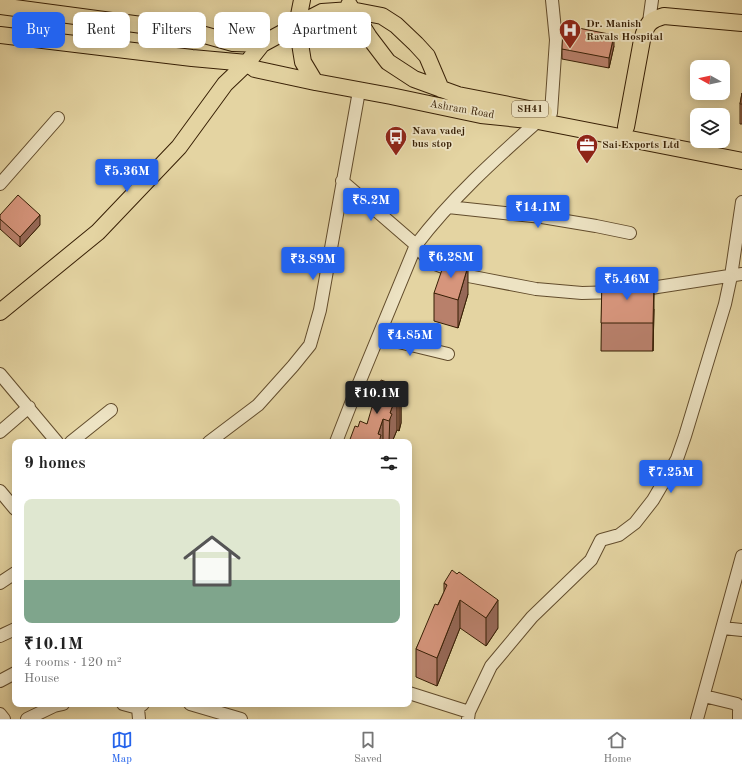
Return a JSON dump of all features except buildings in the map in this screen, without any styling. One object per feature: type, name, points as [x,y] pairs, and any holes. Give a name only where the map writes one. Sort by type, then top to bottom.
[{"type":"main road","points":[[300,12],[302,0]]},
{"type":"main road","points":[[322,12],[349,5],[382,16],[396,25],[427,56],[441,89]]},
{"type":"main road","name":"Ashram Road","points":[[349,5],[369,37],[388,62],[414,80],[458,95],[544,117],[742,161]]},
{"type":"main road","points":[[0,6],[194,32],[214,38]]},
{"type":"main road","points":[[626,127],[642,40],[649,22],[664,16],[742,23]]},
{"type":"main road","name":"Ashram Road","points":[[0,35],[251,66],[315,82],[481,115],[544,117],[626,127],[742,151]]},
{"type":"main road","points":[[0,323],[104,238],[185,152],[231,89],[251,66],[260,48]]},
{"type":"main road","points":[[301,48],[303,62],[315,82]]},
{"type":"main road","points":[[0,312],[98,232],[179,148],[225,84],[251,66]]},
{"type":"street","points":[[337,439],[416,245],[431,225],[492,161],[544,117],[556,40],[552,0]]},
{"type":"street","points":[[649,22],[652,0]]},
{"type":"street","points":[[213,439],[258,405],[310,345],[320,310],[359,90]]},
{"type":"street","points":[[0,184],[58,118]]},
{"type":"street","points":[[342,180],[416,245],[430,262],[462,275],[536,289],[582,293],[635,291],[736,275]]},
{"type":"street","points":[[412,695],[469,716],[491,666],[532,617],[591,560],[601,540],[619,535],[635,523],[653,500],[677,459],[722,311],[736,275],[742,202]]},
{"type":"street","points":[[448,208],[542,217],[630,233]]},
{"type":"street","points":[[378,337],[448,354]]},
{"type":"street","points":[[0,374],[55,439]]},
{"type":"street","points":[[0,432],[29,408]]},
{"type":"street","points":[[75,439],[111,410]]},
{"type":"street","points":[[0,490],[12,505]]},
{"type":"street","points":[[698,719],[742,556]]},
{"type":"street","points":[[0,583],[12,575]]},
{"type":"street","points":[[723,628],[742,630]]},
{"type":"street","points":[[0,636],[12,630]]},
{"type":"street","points":[[0,681],[12,674]]},
{"type":"street","points":[[704,696],[737,704],[739,709],[739,719]]},
{"type":"street","points":[[27,719],[52,707]]},
{"type":"street","points":[[200,707],[241,719]]},
{"type":"street","points":[[0,714],[4,719]]},
{"type":"place","name":"Dr. Manish Ravals Hospital","points":[[570,50]]},
{"type":"place","name":"Nava vadej bus stop","points":[[396,156]]},
{"type":"place","name":"Sai Exports Ltd","points":[[587,164]]}]
